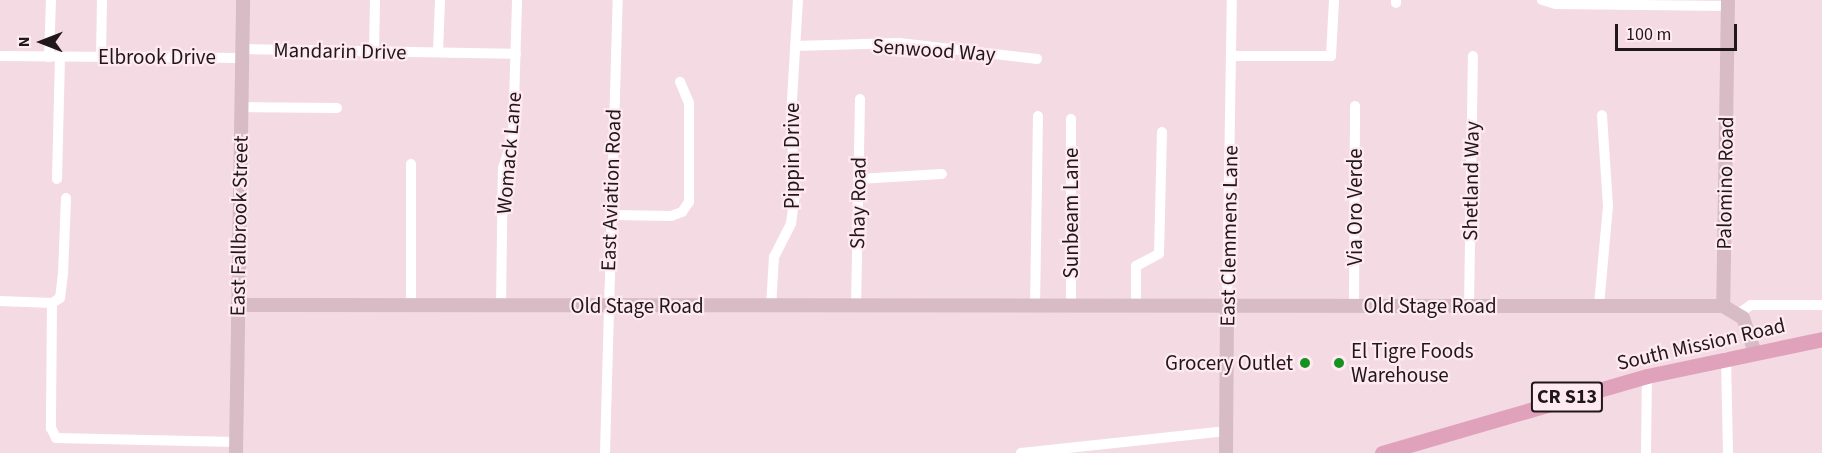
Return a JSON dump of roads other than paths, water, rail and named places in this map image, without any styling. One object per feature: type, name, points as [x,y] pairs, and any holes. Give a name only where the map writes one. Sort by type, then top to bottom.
[{"type":"main road","name":"South Mission Road","points":[[1382,453],[1402,450],[1647,376],[1726,357],[1822,339]]},
{"type":"street","points":[[51,0],[55,57],[57,179]]},
{"type":"street","points":[[101,57],[102,0]]},
{"type":"street","name":"East Fallbrook Street","points":[[236,448],[243,0]]},
{"type":"street","points":[[374,52],[375,0]]},
{"type":"street","points":[[438,52],[440,0]]},
{"type":"street","name":"Womack Lane","points":[[501,305],[503,168],[513,136],[517,0]]},
{"type":"street","name":"East Aviation Road","points":[[605,453],[607,305],[614,215],[618,0]]},
{"type":"street","name":"Pippin Drive","points":[[771,308],[774,257],[791,223],[795,196],[791,117],[798,0]]},
{"type":"street","name":"East Clemmens Lane","points":[[1227,453],[1232,0]]},
{"type":"street","points":[[1231,56],[1331,56],[1335,0]]},
{"type":"street","points":[[1542,0],[1556,4],[1728,3]]},
{"type":"street","name":"Palomino Road","points":[[1723,306],[1728,3]]},
{"type":"street","name":"Senwood Way","points":[[795,46],[899,43],[1037,59]]},
{"type":"street","name":"Mandarin Drive","points":[[241,54],[374,52],[516,54]]},
{"type":"street","name":"Elbrook Drive","points":[[0,56],[101,57],[241,54]]},
{"type":"street","name":"Shetland Way","points":[[1469,306],[1473,56]]},
{"type":"street","points":[[614,215],[671,216],[682,212],[689,202],[689,103],[680,82]]},
{"type":"street","name":"Shay Road","points":[[856,307],[860,99]]},
{"type":"street","name":"Via Oro Verde","points":[[1354,307],[1355,106]]},
{"type":"street","points":[[240,107],[337,108]]},
{"type":"street","points":[[1599,305],[1608,206],[1602,115]]},
{"type":"street","points":[[1035,307],[1038,116]]},
{"type":"street","name":"Sunbeam Lane","points":[[1071,118],[1071,307]]},
{"type":"street","points":[[1136,307],[1136,266],[1160,254],[1162,132]]},
{"type":"street","points":[[411,164],[411,306]]},
{"type":"street","points":[[858,179],[942,174]]},
{"type":"street","points":[[0,301],[52,303],[60,298],[66,198]]},
{"type":"street","points":[[52,303],[51,428],[56,438],[236,448]]},
{"type":"street","name":"Old Stage Road","points":[[238,305],[607,305],[771,308],[1723,306]]},
{"type":"street","points":[[1738,314],[1751,305],[1822,305]]},
{"type":"street","points":[[1723,306],[1738,314],[1747,327],[1755,352]]},
{"type":"street","points":[[1726,357],[1728,453]]},
{"type":"street","points":[[1646,453],[1647,376]]},
{"type":"street","points":[[1021,453],[1227,431]]},
{"type":"place","name":"Grocery Outlet","points":[[1305,363]]},
{"type":"place","name":"El Tigre Foods Warehouse","points":[[1339,363]]}]
